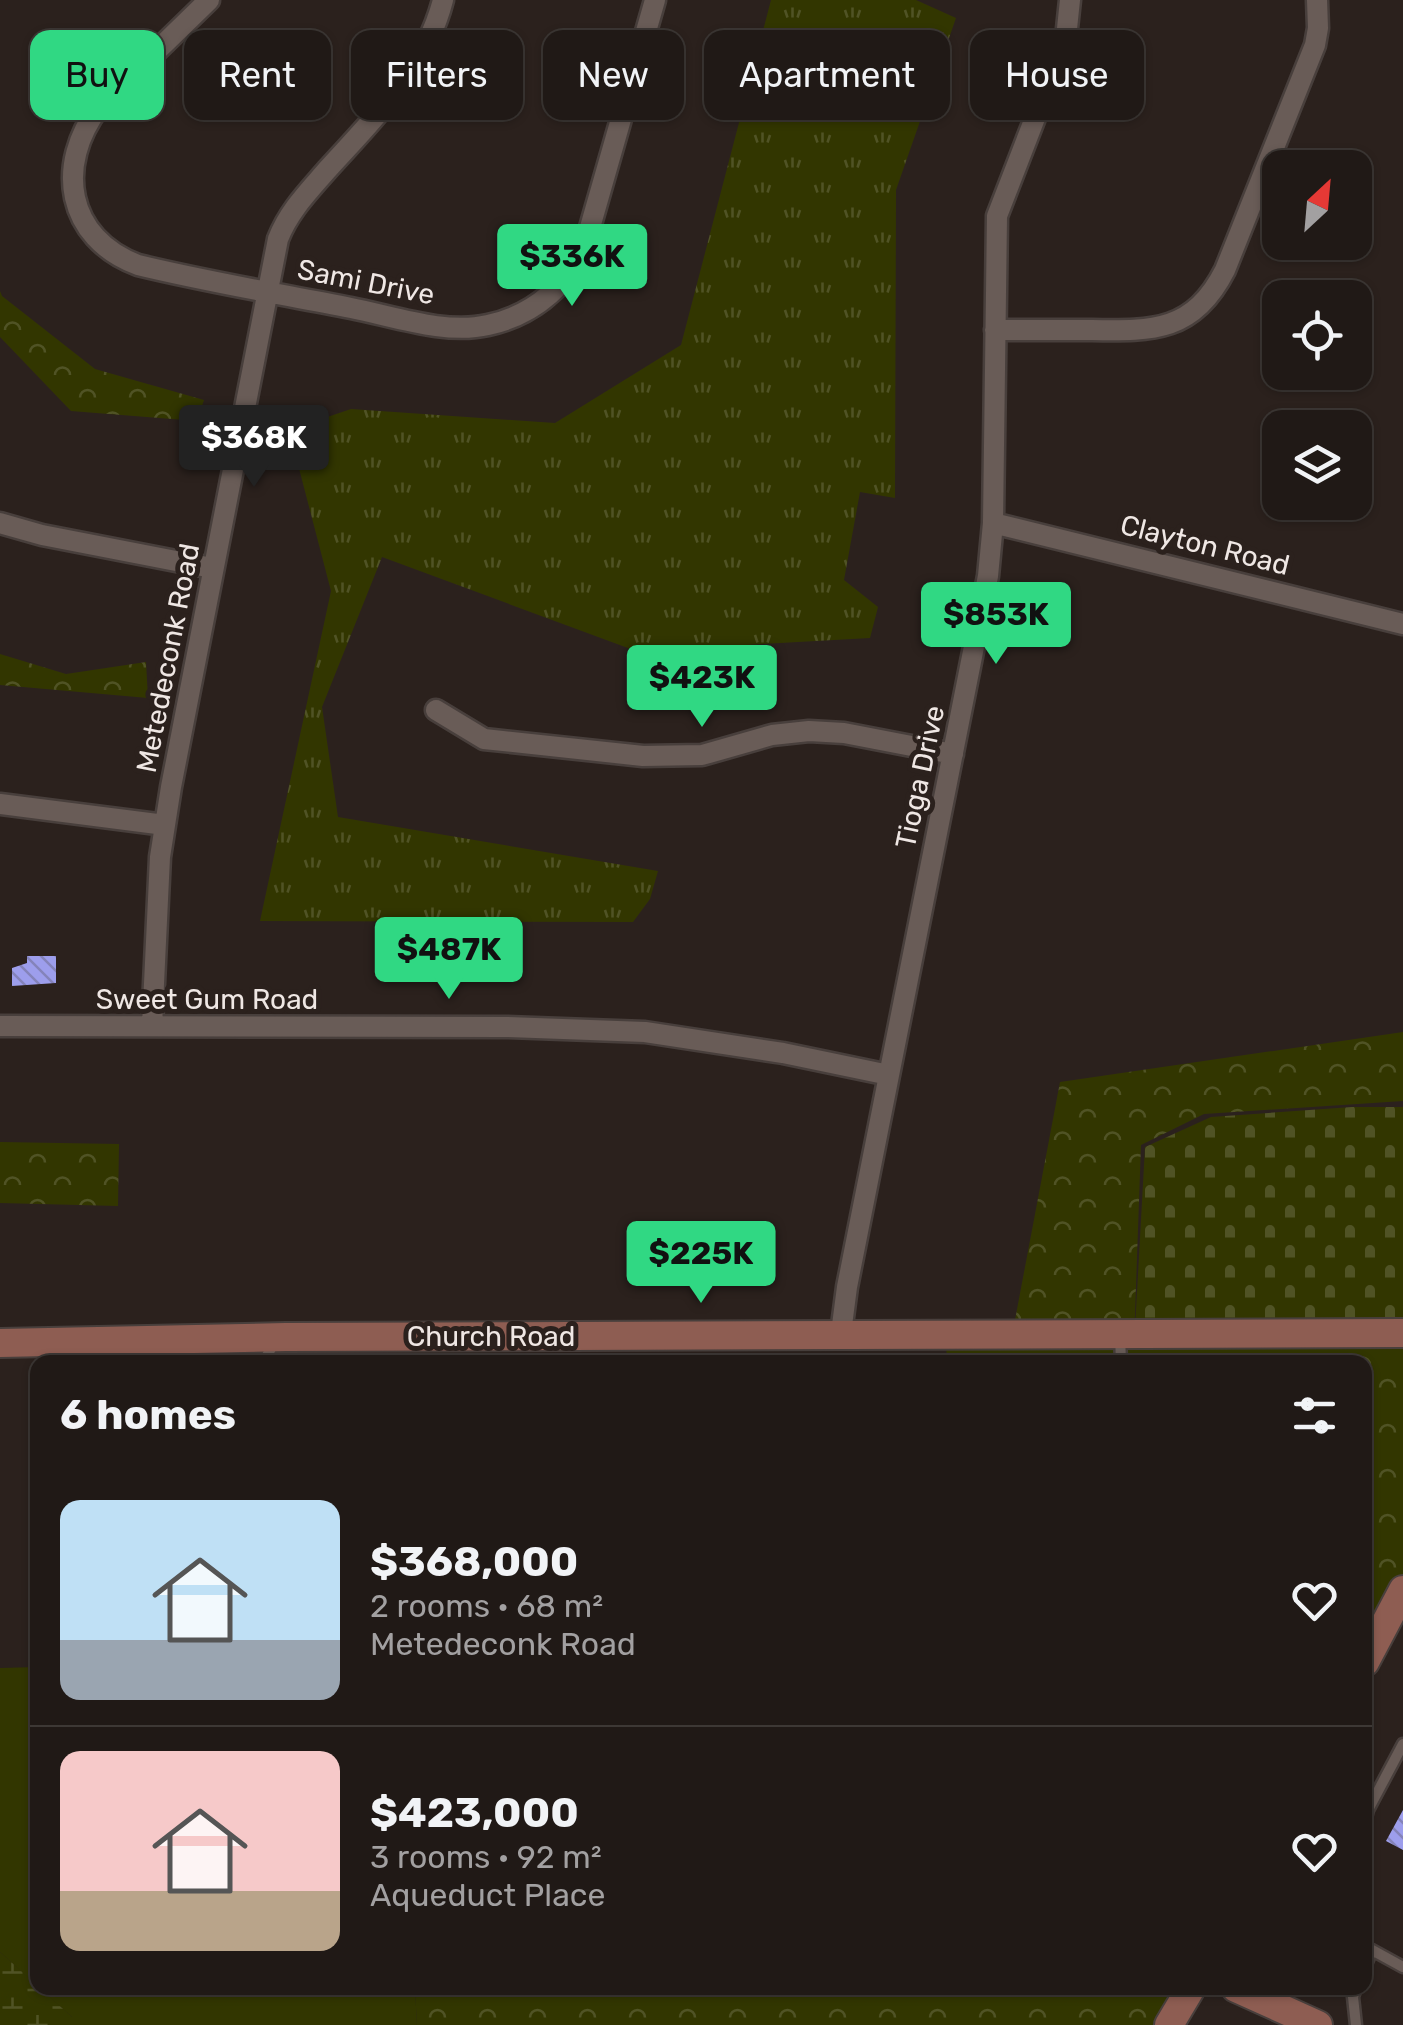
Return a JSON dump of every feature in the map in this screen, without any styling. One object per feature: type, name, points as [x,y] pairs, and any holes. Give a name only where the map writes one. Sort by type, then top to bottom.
[{"type":"street","name":"Sami Drive","points":[[209,0],[99,107],[85,126],[72,164],[72,184],[92,234],[127,261],[168,272],[456,327],[487,326],[509,319],[542,301],[574,267],[589,236],[655,0]]},
{"type":"street","name":"Metedeconk Road","points":[[152,1026],[164,825],[212,568],[284,223],[408,79],[432,33],[443,0]]},
{"type":"street","name":"Tioga Drive","points":[[841,1333],[988,576],[993,522],[998,216],[1066,38],[1070,0]]},
{"type":"street","points":[[996,330],[1146,331],[1176,322],[1208,298],[1225,270],[1315,45],[1317,0]]},
{"type":"street","name":"Clayton Road","points":[[993,522],[1403,624]]},
{"type":"street","points":[[0,523],[42,535],[212,568]]},
{"type":"street","points":[[436,710],[484,739],[643,756],[702,755],[772,736],[809,731],[844,733],[953,754]]},
{"type":"street","points":[[0,804],[164,825]]},
{"type":"street","name":"Sweet Gum Road","points":[[0,1026],[507,1027],[645,1032],[783,1053],[889,1075]]},
{"type":"street","name":"Church Road","points":[[0,1343],[48,1352],[256,1354],[278,1338],[841,1333],[1120,1349],[1403,1333]]},
{"type":"street","points":[[1372,1649],[1403,1590]]},
{"type":"street","points":[[1170,2025],[1186,1995]]},
{"type":"street","points":[[1246,1995],[1281,2018],[1318,2025]]},
{"type":"lane","points":[[1372,1805],[1403,1744]]},
{"type":"lane","points":[[1372,1950],[1403,1967]]},
{"type":"lane","points":[[1354,1995],[1356,2025]]},
{"type":"green space","points":[[771,0],[916,0],[956,18],[950,35],[950,30],[763,30]]},
{"type":"green space","points":[[740,120],[920,120],[896,190],[895,498],[860,492],[844,580],[878,607],[870,638],[636,651],[382,557],[322,707],[338,817],[658,871],[650,899],[633,922],[260,921],[331,591],[289,430],[351,409],[555,423],[681,345]]},
{"type":"green space","points":[[0,291],[95,369],[204,400],[197,421],[71,411],[0,337]]},
{"type":"green space","points":[[0,654],[66,674],[146,662],[148,698],[0,685]]},
{"type":"green space","points":[[1403,1032],[1403,1101],[1204,1114],[1141,1145],[1134,1342],[1403,1338],[1403,1596],[1372,1653],[1372,1355],[947,1355],[945,1342],[1011,1341],[1060,1082]]},
{"type":"green space","points":[[1403,1107],[1403,1326],[1135,1329],[1145,1147],[1211,1117]]},
{"type":"green space","points":[[0,1142],[119,1144],[118,1206],[0,1203]]},
{"type":"green space","points":[[30,1667],[30,1980],[0,1952],[0,1668]]},
{"type":"green space","points":[[0,1952],[30,1979],[30,1995],[48,1995],[72,2017],[72,2025],[0,2025]]},
{"type":"green space","points":[[47,1995],[415,1995],[417,2025],[72,2025],[72,2017]]},
{"type":"green space","points":[[415,1995],[1185,1995],[1162,2025],[417,2025]]},
{"type":"building","points":[[27,956],[56,956],[56,983],[12,986],[12,968],[27,963]]},
{"type":"building","points":[[1403,1810],[1403,1850],[1386,1841]]}]
